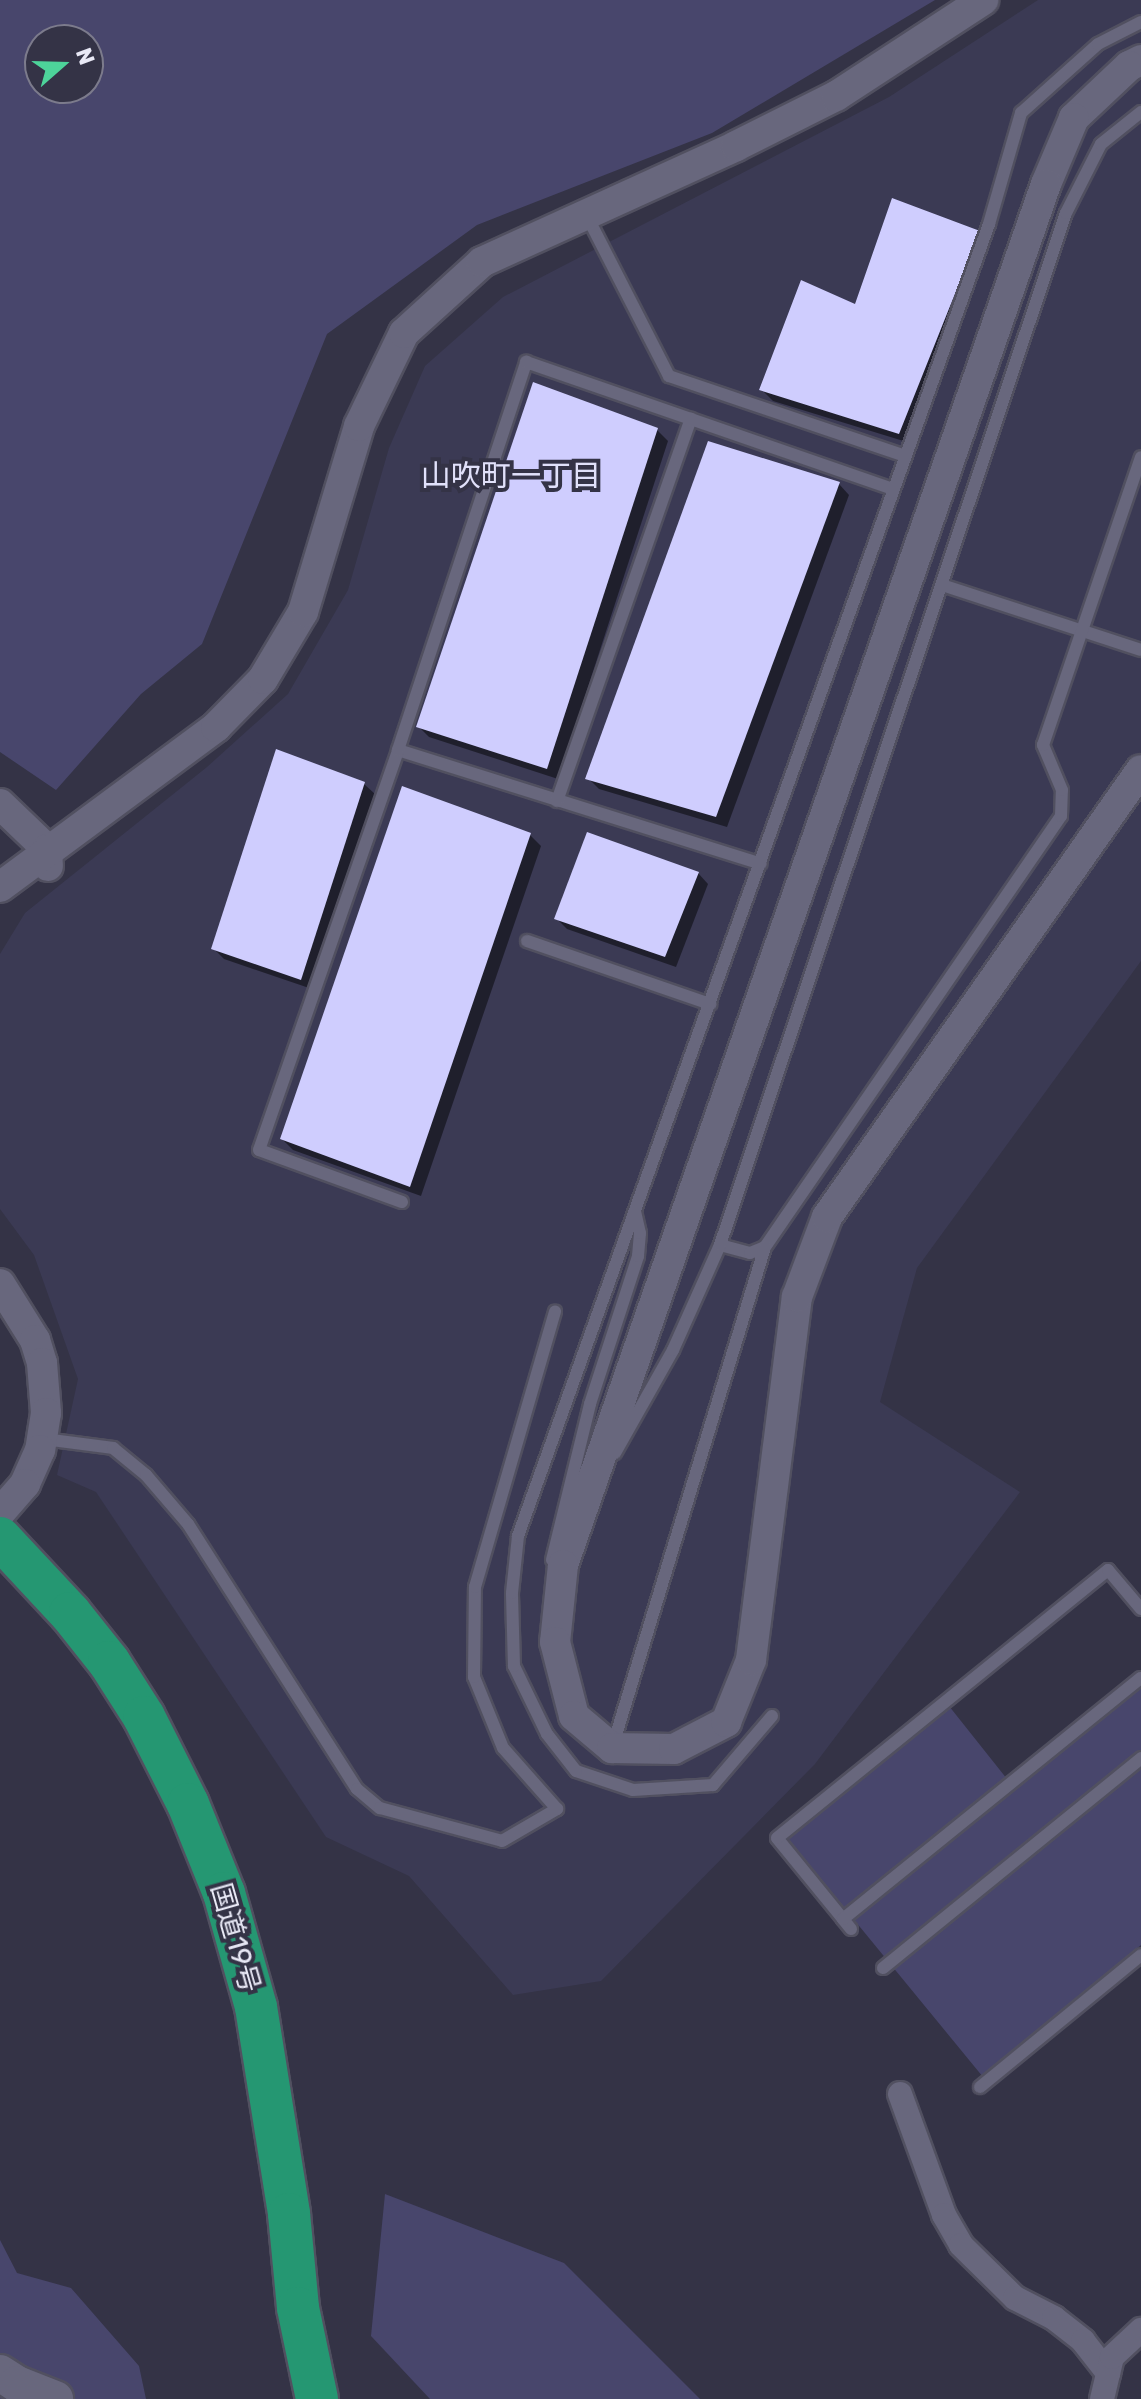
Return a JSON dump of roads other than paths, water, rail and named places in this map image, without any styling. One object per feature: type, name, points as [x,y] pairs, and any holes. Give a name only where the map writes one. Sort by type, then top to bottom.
[{"type":"highway","name":"国道19号","points":[[0,1538],[70,1613],[109,1662],[144,1717],[188,1804],[224,1893],[256,2007],[289,2214],[298,2308],[317,2399]]},
{"type":"highway","name":"国道19号","points":[[0,1575],[79,1665],[129,1742],[152,1785],[207,1920],[247,2082],[269,2290],[286,2399]]},
{"type":"main road","points":[[0,2373],[17,2384],[55,2399]]},
{"type":"street","points":[[0,887],[114,813],[117,803],[216,727],[263,679],[303,612],[359,426],[404,333],[482,262],[736,146],[836,96],[983,0]]},
{"type":"street","points":[[1141,60],[1129,66],[1074,118],[1046,184],[563,1565],[555,1642],[574,1716],[612,1748],[674,1749],[726,1722],[751,1660],[797,1297],[827,1217],[1141,770]]},
{"type":"street","points":[[0,804],[42,859]]},
{"type":"street","points":[[0,823],[42,859]]},
{"type":"street","points":[[0,906],[42,859]]},
{"type":"street","points":[[0,1284],[27,1323],[42,1363],[46,1413],[0,1514],[66,1585],[70,1613]]},
{"type":"street","points":[[0,1307],[21,1340],[31,1367],[37,1438]]},
{"type":"street","points":[[900,2094],[944,2215],[961,2245],[1015,2298],[1054,2318],[1083,2341],[1108,2373]]},
{"type":"street","points":[[1102,2399],[1112,2357],[1141,2330]]},
{"type":"lane","points":[[772,1716],[713,1785],[633,1790],[576,1771],[547,1734],[514,1666],[512,1593],[518,1536],[989,224],[1021,113],[1098,44],[1141,22]]},
{"type":"lane","points":[[580,1516],[673,1350],[720,1245],[1066,213],[1101,144],[1141,112]]},
{"type":"lane","points":[[586,214],[669,376],[905,456]]},
{"type":"lane","points":[[402,1202],[259,1150],[398,750],[526,362],[893,489]]},
{"type":"lane","points":[[557,801],[691,419]]},
{"type":"lane","points":[[612,1748],[765,1247],[1061,816],[1062,790],[1043,745],[1141,457]]},
{"type":"lane","points":[[942,585],[1141,650]]},
{"type":"lane","points":[[398,750],[761,864]]},
{"type":"lane","points":[[527,941],[710,1004]]},
{"type":"lane","points":[[555,1642],[548,1594],[553,1548],[590,1404],[638,1256],[640,1233],[635,1212]]},
{"type":"lane","points":[[720,1245],[750,1253],[765,1247]]},
{"type":"lane","points":[[37,1438],[113,1448],[146,1475],[188,1524],[357,1789],[380,1808],[502,1841],[557,1809],[503,1748],[474,1677],[475,1587],[555,1311]]},
{"type":"lane","points":[[1141,1609],[1108,1570],[777,1838],[847,1924],[1141,1678]]},
{"type":"lane","points":[[883,1968],[1141,1758]]},
{"type":"lane","points":[[980,2087],[1141,1955]]},
{"type":"district","name":"山吹町一丁目","points":[[511,476]]}]
